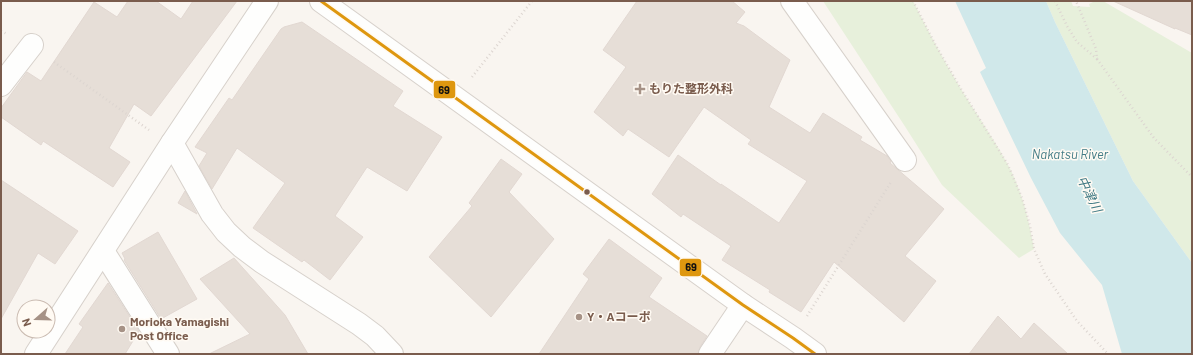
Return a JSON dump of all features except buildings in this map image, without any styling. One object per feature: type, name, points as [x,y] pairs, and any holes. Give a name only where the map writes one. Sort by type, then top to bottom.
[{"type":"street","points":[[36,354],[172,143],[267,1]]},
{"type":"street","points":[[320,1],[743,305],[793,338],[811,353]]},
{"type":"street","points":[[792,1],[905,160]]},
{"type":"street","points":[[1,85],[32,45]]},
{"type":"street","points":[[172,143],[212,214],[226,232],[242,247],[262,262],[359,324],[375,336],[392,354]]},
{"type":"street","points":[[103,251],[168,354]]},
{"type":"street","points":[[710,354],[743,305]]},
{"type":"path","points":[[456,98],[532,1]]},
{"type":"path","points":[[913,1],[935,44],[961,89],[1008,165],[1022,198],[1030,226],[1034,249],[1045,274],[1077,321],[1108,354]]},
{"type":"path","points":[[1055,1],[1067,26],[1078,42],[1097,59],[1154,138],[1192,177]]},
{"type":"path","points":[[1076,1],[1096,49],[1097,59]]},
{"type":"path","points":[[1,31],[26,41],[150,131],[172,143]]},
{"type":"path","points":[[793,338],[905,160]]},
{"type":"green space","points":[[823,1],[913,1],[948,68],[997,146],[1013,175],[1030,227],[1034,249],[1019,258],[942,185]]},
{"type":"green space","points":[[1046,1],[1071,1],[1073,6],[1090,7],[1089,4],[1095,1],[1103,1],[1192,53],[1192,263],[1133,181]]},
{"type":"water","name":"Nakatsu River","points":[[955,1],[1046,1],[1133,181],[1192,263],[1192,354],[1122,354],[1102,285],[1060,233],[1031,178],[980,72],[986,68]]},
{"type":"transit line","name":"69","points":[[321,1],[743,305],[815,354]]},
{"type":"place","name":"もりた整形外科","points":[[640,89]]},
{"type":"place","name":"Y・Aコーポ","points":[[579,317]]},
{"type":"place","name":"Morioka Yamagishi Post Office","points":[[122,329]]},
{"type":"water label","name":"中津川","points":[[1090,194]]}]
